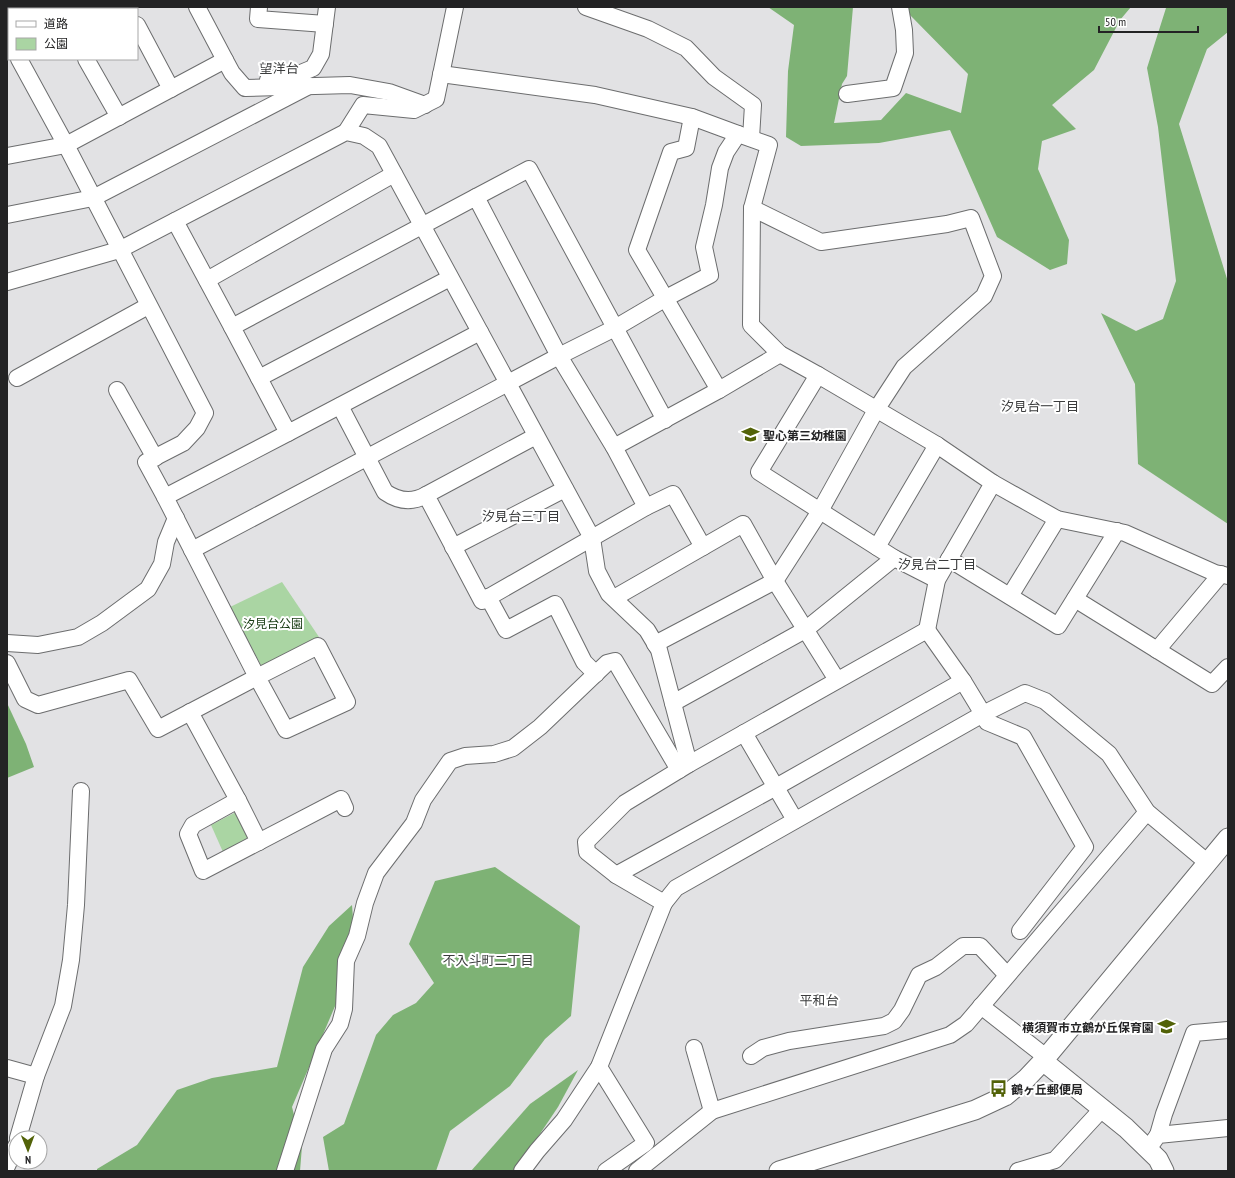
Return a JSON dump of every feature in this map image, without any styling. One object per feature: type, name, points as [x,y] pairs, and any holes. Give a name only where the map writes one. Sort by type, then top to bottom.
[{"type":"street","points":[[196,7],[232,73],[245,88],[350,85],[389,92],[425,105]]},
{"type":"street","points":[[259,7],[258,20],[325,24]]},
{"type":"street","points":[[252,88],[259,82],[301,73],[313,68],[321,54],[327,7]]},
{"type":"street","points":[[7,282],[119,250],[346,132],[363,105],[414,110],[436,99],[455,7]]},
{"type":"street","points":[[192,550],[559,356],[615,328],[666,298],[710,275],[704,247],[714,205],[720,168],[726,152],[744,136],[753,105],[714,77],[686,48],[648,29],[586,7]]},
{"type":"street","points":[[847,94],[893,88],[905,53],[904,30],[900,7]]},
{"type":"street","points":[[138,27],[171,89]]},
{"type":"street","points":[[7,663],[25,699],[38,705],[129,680],[158,729],[257,677],[318,646],[347,702],[286,730],[257,677],[146,462],[183,443],[196,428],[204,413],[184,371],[148,306],[66,145],[20,60]]},
{"type":"street","points":[[87,60],[118,117]]},
{"type":"street","points":[[7,156],[66,145],[225,60]]},
{"type":"street","points":[[441,74],[595,95],[692,117],[769,145],[752,208],[751,325],[780,354],[937,445],[993,483],[1057,519],[1125,533],[1224,575],[1157,650]]},
{"type":"street","points":[[7,215],[93,198],[309,86]]},
{"type":"street","points":[[692,117],[686,148],[671,152],[637,250],[719,390]]},
{"type":"street","points":[[346,132],[364,136],[379,146],[592,538],[597,572],[609,594],[647,630],[659,650],[673,704],[684,767]]},
{"type":"street","points":[[232,327],[529,170],[666,420]]},
{"type":"street","points":[[207,280],[394,174]]},
{"type":"street","points":[[476,197],[559,356],[614,447],[646,507]]},
{"type":"street","points":[[655,644],[775,581],[820,511],[876,410],[904,367],[984,296],[993,276],[971,218],[947,224],[821,242],[752,208]]},
{"type":"street","points":[[175,221],[288,433]]},
{"type":"street","points":[[259,378],[450,278]]},
{"type":"street","points":[[17,378],[148,306]]},
{"type":"street","points":[[165,497],[480,332]]},
{"type":"street","points":[[614,447],[666,420],[780,354]]},
{"type":"street","points":[[818,375],[759,472],[894,558],[937,580]]},
{"type":"street","points":[[117,390],[155,458]]},
{"type":"street","points":[[340,406],[385,492],[393,497],[406,500],[417,500],[536,436]]},
{"type":"street","points":[[876,547],[937,445]]},
{"type":"street","points":[[993,483],[937,580],[927,630],[963,681],[987,722],[1023,737],[1085,847],[1020,931]]},
{"type":"street","points":[[453,547],[565,489]]},
{"type":"street","points":[[426,495],[482,601],[646,507],[673,494],[703,547]]},
{"type":"street","points":[[7,644],[38,645],[78,637],[102,624],[148,589],[162,564],[166,542],[176,518]]},
{"type":"street","points":[[1010,596],[1057,519]]},
{"type":"street","points":[[614,598],[743,524],[804,630],[837,680]]},
{"type":"street","points":[[950,559],[1058,626],[1117,531]]},
{"type":"street","points":[[673,704],[804,630],[894,558]]},
{"type":"street","points":[[488,597],[506,630],[555,604],[584,662],[596,674]]},
{"type":"street","points":[[1075,599],[1212,684],[1228,667]]},
{"type":"street","points":[[664,903],[616,875],[587,852],[586,842],[625,803],[684,767],[927,630]]},
{"type":"street","points":[[284,1171],[324,1049],[340,1024],[344,1009],[346,961],[357,936],[365,903],[376,873],[414,823],[423,800],[450,761],[465,756],[494,754],[513,748],[540,727],[607,663],[615,661],[684,767]]},
{"type":"street","points":[[616,875],[776,787],[963,681]]},
{"type":"street","points":[[522,1171],[564,1120],[599,1067],[664,903],[676,888],[983,714],[1026,693],[1045,701],[1109,754],[1147,812],[1208,863]]},
{"type":"street","points":[[190,712],[259,842]]},
{"type":"street","points":[[744,733],[795,820]]},
{"type":"street","points":[[20,1130],[36,1076],[63,1006],[71,960],[76,904],[81,791]]},
{"type":"street","points":[[238,800],[193,825],[188,834],[203,872],[341,799],[345,808]]},
{"type":"street","points":[[637,1171],[712,1111],[950,1034],[966,1024],[1147,812]]},
{"type":"street","points":[[779,1171],[975,1110],[1005,1096],[1026,1079],[1044,1059],[1228,838]]},
{"type":"street","points":[[751,1056],[763,1048],[789,1042],[884,1026],[894,1020],[902,1010],[919,975],[936,966],[963,946],[980,946],[1007,975]]},
{"type":"street","points":[[981,1006],[1126,1128],[1153,1142],[1228,1128]]},
{"type":"street","points":[[1164,1171],[1158,1159],[1153,1142],[1194,1033],[1228,1030]]},
{"type":"street","points":[[694,1048],[712,1111]]},
{"type":"street","points":[[599,1067],[646,1143],[606,1171]]},
{"type":"street","points":[[7,1068],[36,1076]]},
{"type":"street","points":[[1018,1171],[1055,1160],[1102,1109]]},
{"type":"green space","points":[[768,7],[853,7],[847,76],[842,84],[834,123],[881,120],[906,93],[961,113],[968,74],[909,14],[908,7],[1131,7],[1120,20],[1094,70],[1052,105],[1076,129],[1042,141],[1038,169],[1069,240],[1067,264],[1050,270],[997,237],[950,130],[879,143],[801,146],[786,137],[788,71],[794,25]]},
{"type":"green space","points":[[1163,7],[1228,7],[1228,32],[1207,49],[1179,124],[1228,282],[1228,524],[1138,464],[1135,384],[1101,313],[1136,331],[1163,319],[1176,281],[1158,127],[1147,68],[1166,8]]},
{"type":"green space","name":"汐見台公園","points":[[282,582],[319,637],[262,667],[230,607]]},
{"type":"green space","points":[[7,703],[26,744],[34,767],[7,778]]},
{"type":"green space","points":[[238,811],[252,838],[223,852],[211,825]]},
{"type":"green space","points":[[495,867],[580,926],[571,1016],[545,1039],[510,1086],[450,1131],[436,1171],[329,1171],[323,1137],[344,1124],[376,1035],[393,1015],[416,1003],[434,983],[409,944],[435,881]]},
{"type":"green space","points":[[352,905],[356,957],[292,1107],[302,1146],[300,1171],[97,1171],[97,1169],[137,1145],[177,1090],[212,1078],[277,1067],[303,967],[329,926]]},
{"type":"green space","points":[[578,1070],[558,1107],[515,1171],[471,1171],[530,1104]]},
{"type":"place","name":"聖心第三幼稚園","points":[[750,435]]},
{"type":"place","name":"横須賀市立鶴が丘保育園","points":[[1167,1027]]},
{"type":"place","name":"鶴ヶ丘郵便局","points":[[998,1089]]},
{"type":"district","name":"望洋台","points":[[279,68]]},
{"type":"district","name":"汐見台一丁目","points":[[1040,406]]},
{"type":"district","name":"汐見台三丁目","points":[[521,516]]},
{"type":"district","name":"汐見台二丁目","points":[[937,564]]},
{"type":"district","name":"不入斗町二丁目","points":[[488,960]]},
{"type":"district","name":"平和台","points":[[819,1000]]}]
